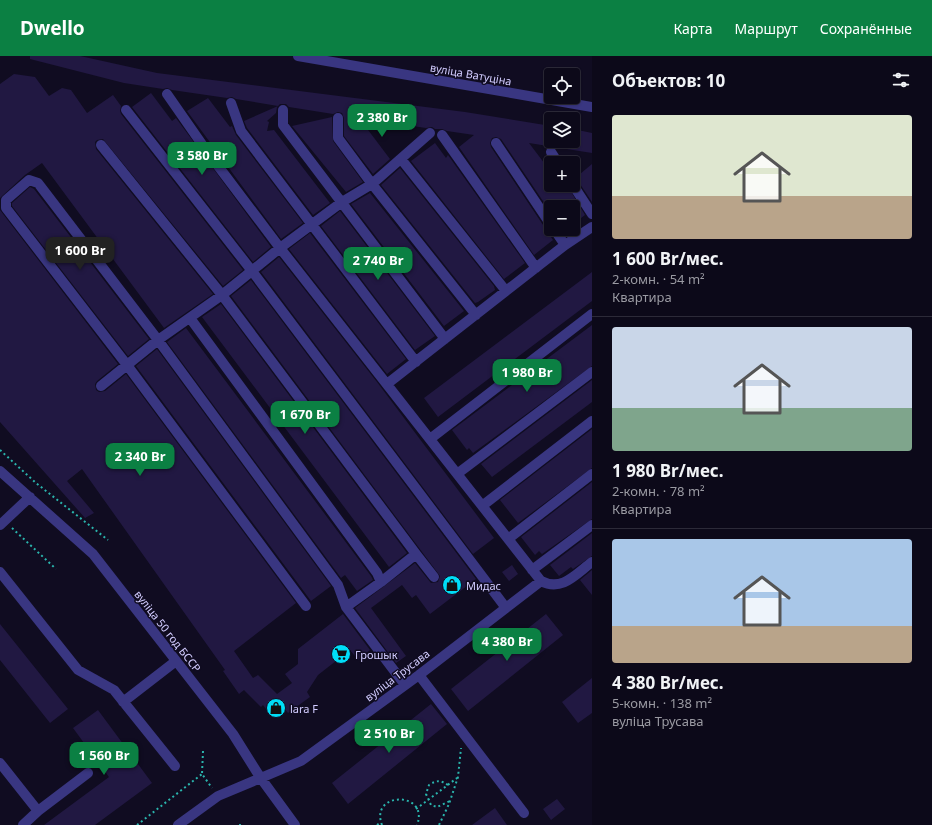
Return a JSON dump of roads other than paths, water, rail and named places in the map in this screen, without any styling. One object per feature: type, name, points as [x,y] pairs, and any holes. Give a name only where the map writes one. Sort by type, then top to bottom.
[{"type":"street","name":"вуліца Ватуціна","points":[[298,56],[592,107]]},
{"type":"street","points":[[167,94],[206,150],[280,248],[541,581],[548,585],[562,585],[592,562]]},
{"type":"street","points":[[232,103],[241,131],[416,362]]},
{"type":"street","points":[[126,110],[252,271],[506,608]]},
{"type":"street","points":[[283,110],[283,125],[445,339]]},
{"type":"street","points":[[338,118],[338,138],[372,184],[476,315]]},
{"type":"street","points":[[102,386],[158,340],[222,295],[280,248],[312,226],[342,202],[372,184],[430,133]]},
{"type":"street","points":[[442,135],[536,268]]},
{"type":"street","points":[[496,143],[544,215]]},
{"type":"street","points":[[101,144],[222,295],[434,577]]},
{"type":"street","points":[[551,152],[554,156]]},
{"type":"street","points":[[401,159],[506,291]]},
{"type":"street","points":[[306,606],[127,365],[6,208],[6,200],[10,195],[29,180],[38,183],[158,340],[338,584],[346,606],[405,685]]},
{"type":"street","points":[[578,192],[592,214]]},
{"type":"street","points":[[387,384],[565,245],[592,227]]},
{"type":"street","points":[[559,236],[565,245]]},
{"type":"street","points":[[430,439],[592,314]]},
{"type":"street","points":[[190,318],[377,573],[381,582]]},
{"type":"street","points":[[458,474],[592,372]]},
{"type":"street","points":[[482,506],[592,421]]},
{"type":"street","name":"вуліца 50 год БССР","points":[[0,471],[93,554],[233,734],[260,777],[295,825]]},
{"type":"street","points":[[508,539],[592,474]]},
{"type":"street","points":[[3,523],[30,497]]},
{"type":"street","points":[[532,570],[592,525]]},
{"type":"street","points":[[346,606],[381,582],[416,554]]},
{"type":"street","points":[[0,572],[78,670],[114,690],[175,766]]},
{"type":"street","name":"вуліца Трусава","points":[[178,825],[218,796],[301,761],[405,685],[541,581]]},
{"type":"street","points":[[123,702],[176,661]]},
{"type":"street","points":[[419,674],[524,812]]},
{"type":"street","points":[[0,763],[38,811]]},
{"type":"street","points":[[23,825],[38,811],[88,773]]},
{"type":"place","name":"Мидас","points":[[452,585]]},
{"type":"place","name":"Грошык","points":[[341,654]]},
{"type":"place","name":"lara F","points":[[276,708]]}]
